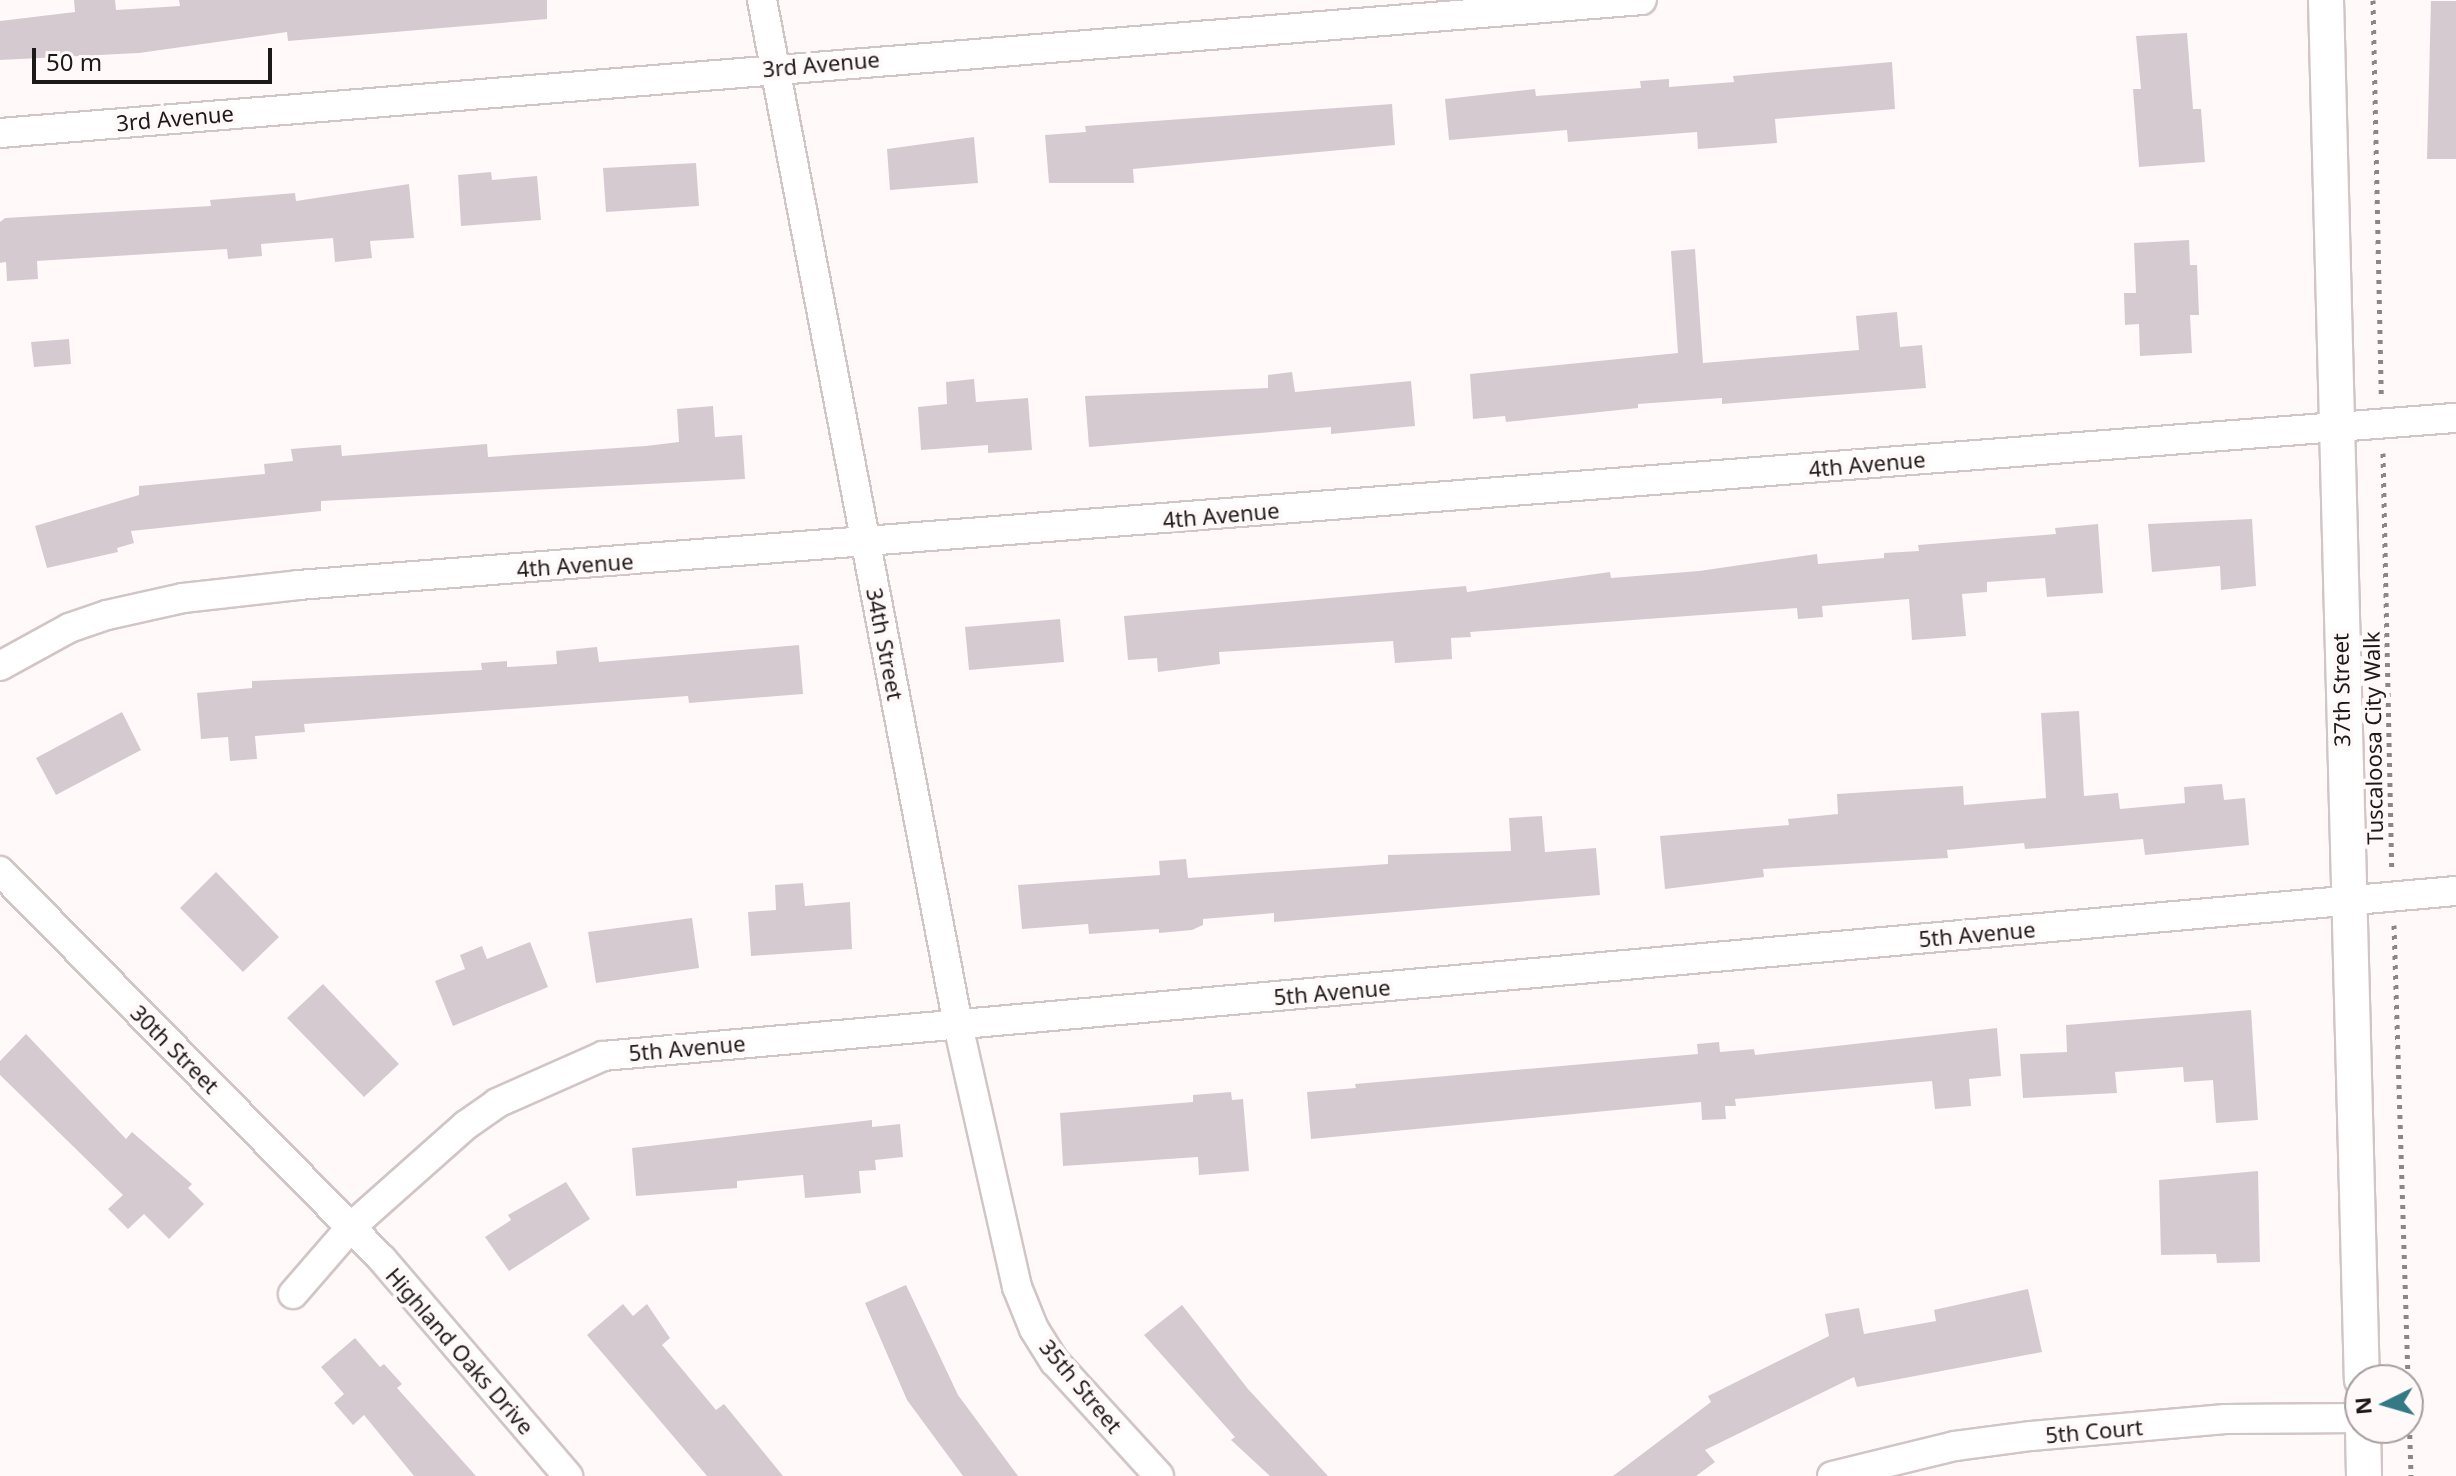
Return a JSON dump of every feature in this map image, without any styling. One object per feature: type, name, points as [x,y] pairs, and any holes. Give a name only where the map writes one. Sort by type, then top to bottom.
[{"type":"street","name":"34th Street","points":[[762,0],[958,1025],[1017,1287]]},
{"type":"street","name":"3rd Avenue","points":[[0,133],[1642,0]]},
{"type":"street","name":"37th Street","points":[[2326,0],[2347,901],[2361,1364]]},
{"type":"street","name":"4th Avenue","points":[[0,666],[69,628],[183,598],[2456,418]]},
{"type":"street","name":"30th Street","points":[[0,871],[351,1227]]},
{"type":"street","name":"5th Avenue","points":[[293,1294],[351,1227],[497,1103],[603,1056],[2456,891]]},
{"type":"street","name":"Highland Oaks Drive","points":[[351,1227],[568,1476]]},
{"type":"street","name":"35th Street","points":[[1017,1287],[1034,1329],[1055,1362],[1159,1476]]},
{"type":"street","name":"5th Court","points":[[1832,1476],[1925,1452],[2031,1436],[2225,1419],[2344,1418]]},
{"type":"street","points":[[2363,1444],[2364,1476]]},
{"type":"path","name":"Tuscaloosa City Walk","points":[[2373,0],[2393,897],[2411,1476]]},
{"type":"building","points":[[74,0],[115,0],[116,10],[180,6],[179,0],[547,0],[547,19],[288,41],[287,32],[139,53],[0,60],[0,21],[75,12]]},
{"type":"building","points":[[2431,1],[2456,1],[2456,159],[2427,159]]},
{"type":"building","points":[[2187,33],[2193,109],[2201,109],[2205,162],[2139,167],[2133,89],[2141,89],[2136,36]]},
{"type":"building","points":[[1892,62],[1895,109],[1775,119],[1777,143],[1698,149],[1697,132],[1568,142],[1567,130],[1449,140],[1445,99],[1535,89],[1536,96],[1641,88],[1640,81],[1669,79],[1669,87],[1734,82],[1733,76]]},
{"type":"building","points":[[1392,104],[1395,145],[1133,169],[1134,183],[1049,183],[1045,135],[1086,132],[1085,126]]},
{"type":"building","points":[[974,137],[978,183],[890,190],[887,149]]},
{"type":"building","points":[[696,163],[699,206],[606,212],[603,168]]},
{"type":"building","points":[[491,172],[492,180],[537,176],[541,220],[461,226],[458,175]]},
{"type":"building","points":[[409,184],[414,238],[370,241],[372,258],[335,262],[333,238],[261,244],[262,256],[228,259],[227,249],[37,261],[38,279],[7,281],[6,262],[0,263],[0,222],[5,218],[211,206],[210,200],[295,193],[296,201]]},
{"type":"building","points":[[2189,240],[2190,265],[2197,265],[2199,315],[2190,315],[2192,353],[2140,356],[2139,324],[2125,325],[2124,293],[2136,293],[2134,243]]},
{"type":"building","points":[[1695,249],[1703,363],[1859,350],[1856,316],[1897,312],[1900,347],[1922,345],[1926,388],[1722,404],[1722,398],[1638,404],[1638,408],[1506,422],[1505,416],[1473,419],[1470,374],[1678,353],[1671,251]]},
{"type":"building","points":[[69,339],[71,364],[34,367],[31,342]]},
{"type":"building","points":[[1292,372],[1295,392],[1411,381],[1415,426],[1331,434],[1331,427],[1089,447],[1085,396],[1268,388],[1268,375]]},
{"type":"building","points":[[974,379],[976,402],[1028,398],[1032,450],[988,453],[988,445],[921,450],[918,407],[947,404],[946,382]]},
{"type":"building","points":[[713,406],[715,437],[742,435],[745,479],[321,501],[321,511],[131,531],[134,543],[117,548],[118,552],[47,568],[35,526],[139,495],[139,486],[265,474],[264,464],[293,461],[291,449],[341,445],[342,456],[487,444],[488,457],[646,446],[679,442],[677,409]]},
{"type":"building","points":[[2252,519],[2256,586],[2221,590],[2220,566],[2152,572],[2148,524]]},
{"type":"building","points":[[2098,524],[2103,593],[2047,597],[2045,578],[1987,582],[1987,592],[1962,594],[1966,636],[1912,640],[1909,599],[1822,606],[1823,617],[1798,619],[1797,608],[1470,632],[1471,637],[1451,638],[1452,659],[1395,663],[1393,641],[1219,652],[1220,664],[1158,672],[1157,658],[1128,660],[1124,616],[1466,586],[1467,592],[1610,572],[1611,578],[1699,571],[1817,554],[1818,564],[1884,558],[1884,553],[1919,551],[1918,545],[2056,534],[2055,528]]},
{"type":"building","points":[[1060,619],[1064,662],[969,670],[965,627]]},
{"type":"building","points":[[799,645],[803,694],[689,703],[688,696],[304,724],[305,732],[255,736],[257,759],[230,761],[228,737],[201,739],[197,693],[252,688],[252,681],[482,670],[481,663],[507,661],[507,667],[557,664],[556,651],[597,647],[599,662]]},
{"type":"building","points":[[2079,711],[2084,796],[2118,793],[2120,809],[2185,803],[2184,787],[2222,784],[2224,800],[2245,798],[2249,845],[2145,855],[2143,839],[2025,849],[2024,843],[1947,850],[1948,858],[1763,869],[1764,877],[1665,889],[1660,836],[1789,825],[1788,819],[1838,814],[1837,794],[1963,786],[1964,805],[2046,798],[2041,713]]},
{"type":"building","points":[[122,712],[141,750],[56,795],[36,758]]},
{"type":"building","points":[[1542,816],[1545,852],[1596,848],[1600,895],[1274,922],[1274,913],[1203,919],[1203,925],[1192,930],[1159,933],[1159,929],[1089,934],[1088,924],[1022,929],[1018,885],[1160,875],[1159,861],[1186,859],[1188,878],[1388,864],[1388,855],[1511,851],[1509,818]]},
{"type":"building","points":[[216,872],[279,937],[243,972],[180,908]]},
{"type":"building","points":[[803,883],[805,906],[850,902],[852,949],[751,956],[748,912],[776,910],[775,885]]},
{"type":"building","points":[[692,918],[699,968],[596,983],[588,932]]},
{"type":"building","points":[[530,942],[548,987],[453,1026],[435,981],[465,969],[460,955],[482,946],[487,959]]},
{"type":"building","points":[[323,984],[399,1064],[364,1097],[287,1018]]},
{"type":"building","points":[[2251,1010],[2258,1120],[2216,1123],[2213,1080],[2184,1082],[2183,1067],[2115,1072],[2117,1093],[2023,1098],[2020,1054],[2067,1052],[2066,1025]]},
{"type":"building","points":[[1997,1028],[2001,1076],[1969,1079],[1971,1106],[1935,1109],[1932,1081],[1735,1099],[1736,1106],[1725,1106],[1726,1119],[1702,1120],[1701,1102],[1311,1139],[1307,1092],[1356,1088],[1355,1084],[1698,1054],[1697,1044],[1719,1042],[1720,1052],[1754,1049],[1755,1055]]},
{"type":"building","points":[[26,1034],[126,1139],[132,1132],[192,1184],[188,1188],[204,1204],[169,1239],[144,1214],[128,1229],[108,1209],[123,1195],[0,1075],[0,1061]]},
{"type":"building","points":[[1231,1092],[1232,1100],[1243,1099],[1249,1171],[1199,1175],[1198,1157],[1063,1166],[1060,1113],[1193,1102],[1193,1095]]},
{"type":"building","points":[[872,1120],[872,1127],[900,1124],[903,1157],[875,1160],[876,1170],[859,1171],[861,1193],[805,1198],[803,1175],[737,1181],[737,1188],[636,1196],[632,1148]]},
{"type":"building","points":[[2258,1171],[2260,1262],[2217,1263],[2216,1254],[2161,1255],[2159,1180]]},
{"type":"building","points":[[566,1182],[590,1219],[509,1271],[485,1237],[511,1220],[508,1215]]},
{"type":"building","points":[[906,1285],[958,1395],[1018,1476],[963,1476],[907,1400],[865,1303]]},
{"type":"building","points":[[2028,1289],[2042,1352],[1857,1387],[1854,1377],[1705,1450],[1715,1462],[1696,1476],[1613,1476],[1711,1402],[1708,1396],[1829,1336],[1825,1314],[1859,1308],[1864,1334],[1936,1321],[1934,1310]]},
{"type":"building","points":[[623,1304],[633,1316],[647,1304],[670,1338],[662,1345],[716,1410],[724,1404],[783,1476],[707,1476],[587,1335]]},
{"type":"building","points":[[1182,1305],[1248,1389],[1328,1476],[1270,1476],[1231,1440],[1235,1437],[1144,1335]]},
{"type":"building","points":[[355,1338],[380,1367],[384,1364],[402,1384],[397,1388],[476,1476],[414,1476],[364,1415],[353,1425],[334,1403],[344,1394],[321,1367]]}]
